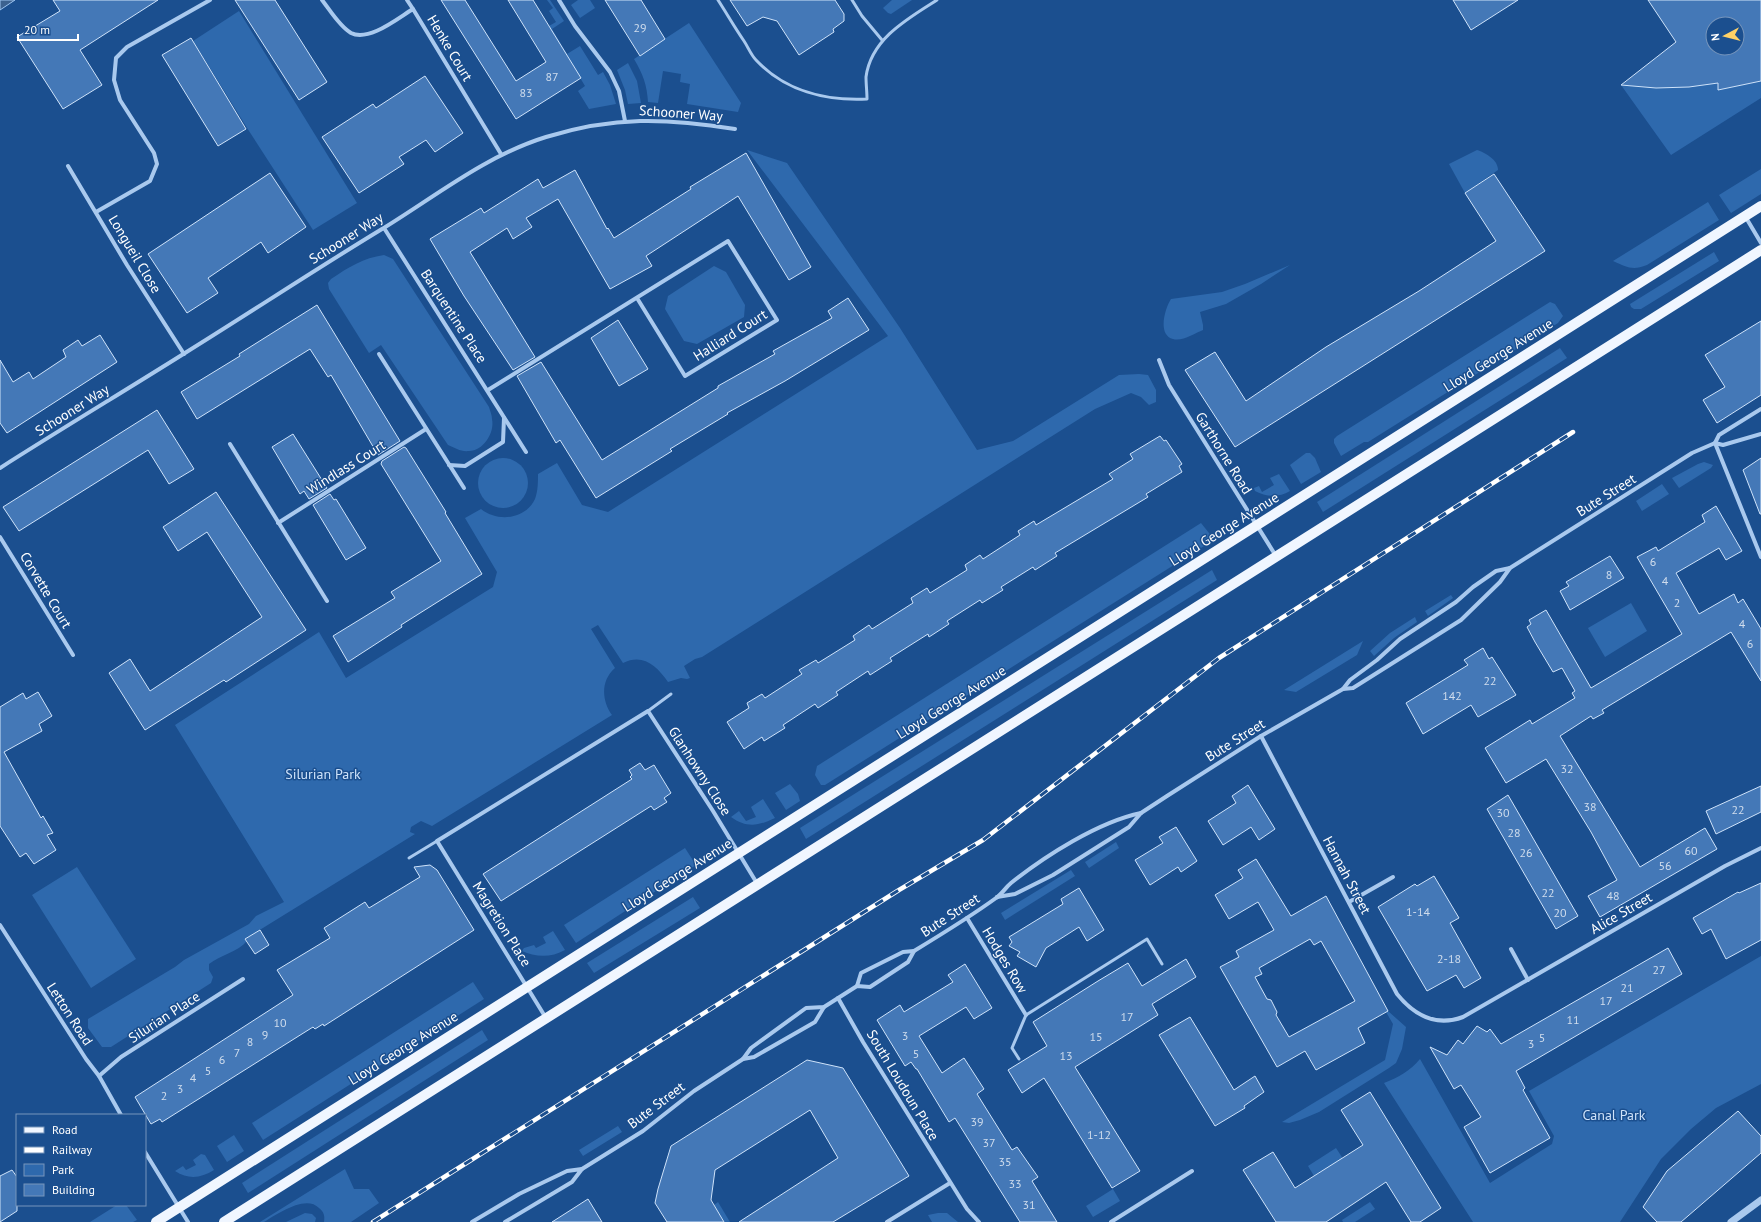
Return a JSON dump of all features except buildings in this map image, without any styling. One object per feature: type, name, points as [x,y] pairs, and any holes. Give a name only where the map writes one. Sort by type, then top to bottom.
[{"type":"main road","name":"Lloyd George Avenue","points":[[156,1222],[1761,206]]},
{"type":"main road","points":[[224,1222],[1761,250]]},
{"type":"street","points":[[96,212],[150,181],[157,164],[154,153],[120,100],[114,80],[116,58],[127,47],[210,0]]},
{"type":"street","name":"Henke Court","points":[[322,0],[351,33],[362,35],[371,34],[413,10],[501,154]]},
{"type":"street","points":[[407,0],[413,10]]},
{"type":"street","points":[[559,0],[575,26],[610,72],[619,91],[625,121]]},
{"type":"street","name":"Schooner Way","points":[[0,468],[384,228],[451,183],[501,154],[545,137],[580,128],[625,121],[670,120],[735,129]]},
{"type":"street","name":"Longueil Close","points":[[68,166],[127,265],[184,354]]},
{"type":"street","points":[[1745,216],[1761,243]]},
{"type":"street","name":"Barquentine Place","points":[[384,228],[526,452]]},
{"type":"street","name":"Halliard Court","points":[[488,390],[728,241],[777,320],[685,376],[637,298]]},
{"type":"street","points":[[379,354],[464,488]]},
{"type":"street","name":"Garthorne Road","points":[[1159,360],[1169,385],[1276,556]]},
{"type":"street","name":"Bute Street","points":[[1344,689],[1350,680],[1378,660],[1400,639],[1456,602],[1473,586],[1496,571],[1510,568],[1692,454],[1714,443],[1719,435],[1761,409]]},
{"type":"street","points":[[449,465],[465,466],[503,442],[504,418]]},
{"type":"street","name":"Windlass Court","points":[[278,523],[426,429]]},
{"type":"street","name":"Bute Street","points":[[1714,443],[1723,445],[1761,434]]},
{"type":"street","points":[[1714,443],[1761,556]]},
{"type":"street","points":[[230,444],[327,601]]},
{"type":"street","name":"Corvette Court","points":[[0,537],[73,656]]},
{"type":"street","name":"Bute Street","points":[[997,897],[1015,894],[1053,875],[1129,827],[1141,813],[1262,736],[1344,689],[1353,688],[1461,620],[1500,582],[1510,568]]},
{"type":"street","points":[[437,841],[648,711]]},
{"type":"street","name":"Glanhowny Close","points":[[648,711],[710,805],[758,885]]},
{"type":"street","name":"Hannah Street","points":[[1262,736],[1397,994],[1405,1004],[1421,1016]]},
{"type":"street","name":"Bute Street","points":[[857,986],[862,973],[903,952],[914,951],[967,918],[997,897],[1010,884],[1086,833],[1124,817],[1141,813]]},
{"type":"street","name":"Magretion Place","points":[[437,841],[547,1018]]},
{"type":"street","name":"Alice Street","points":[[1421,1016],[1453,1021],[1463,1017],[1725,866],[1761,848]]},
{"type":"street","points":[[1349,902],[1393,877]]},
{"type":"street","name":"Hodges Row","points":[[967,918],[1026,1014]]},
{"type":"street","name":"Letton Road","points":[[0,925],[86,1059],[99,1076],[121,1114]]},
{"type":"street","points":[[1510,949],[1528,980]]},
{"type":"street","name":"Bute Street","points":[[743,1059],[754,1057],[815,1022],[824,1007],[857,986],[870,987],[908,962],[914,951]]},
{"type":"street","name":"Silurian Place","points":[[99,1076],[121,1057],[243,979]]},
{"type":"street","name":"South Loudoun Place","points":[[838,998],[950,1183],[967,1209],[980,1222]]},
{"type":"street","name":"Bute Street","points":[[505,1222],[572,1182],[582,1169],[643,1131],[694,1090],[743,1059],[751,1048],[806,1008],[824,1007]]},
{"type":"street","points":[[146,1154],[188,1222]]},
{"type":"street","name":"Bute Street","points":[[472,1222],[519,1194],[567,1171],[582,1169]]},
{"type":"street","points":[[1111,1222],[1192,1171]]},
{"type":"street","points":[[887,1222],[950,1183]]},
{"type":"street","points":[[1731,1222],[1761,1200]]},
{"type":"lane","points":[[718,0],[755,59],[786,84],[807,93],[827,98],[850,100],[867,99],[866,77],[872,60],[882,40],[906,19],[937,0]]},
{"type":"lane","points":[[852,0],[862,16],[882,40]]},
{"type":"lane","points":[[648,711],[671,694]]},
{"type":"lane","points":[[409,858],[437,841]]},
{"type":"lane","points":[[1019,1058],[1012,1048],[1026,1014],[1147,939],[1162,964]]},
{"type":"green space","points":[[547,0],[550,0],[564,21],[552,29],[567,54],[580,46],[598,75],[603,72],[610,85],[616,104],[589,109],[578,91],[585,86],[549,26],[556,22],[549,11],[553,8]]},
{"type":"green space","points":[[578,0],[590,0],[595,8],[580,18],[571,5]]},
{"type":"green space","points":[[892,0],[912,0],[891,14],[883,8]]},
{"type":"green space","points":[[239,11],[357,203],[313,230],[193,41]]},
{"type":"green space","points":[[689,23],[741,103],[738,112],[687,104],[690,84],[680,82],[681,74],[663,71],[658,103],[648,102],[644,80],[634,59]]},
{"type":"green space","points":[[628,63],[637,81],[641,103],[628,104],[625,90],[617,70]]},
{"type":"green space","points":[[1761,81],[1761,98],[1671,155],[1621,85],[1670,87],[1718,83],[1718,90]]},
{"type":"green space","name":"Silurian Park","points":[[747,150],[787,163],[900,328],[977,450],[1013,441],[1119,375],[1148,375],[1156,390],[1156,402],[1149,405],[1141,397],[1131,393],[1095,409],[702,657],[695,659],[684,666],[690,678],[681,678],[668,682],[654,666],[643,660],[630,660],[623,663],[598,625],[591,629],[615,668],[607,679],[604,691],[606,704],[612,715],[432,826],[421,821],[411,827],[410,832],[415,834],[245,939],[247,941],[239,948],[209,964],[209,970],[213,977],[211,983],[111,1047],[102,1047],[88,1028],[88,1019],[175,967],[184,960],[249,924],[256,916],[284,902],[175,725],[319,632],[346,678],[493,587],[497,572],[465,518],[481,509],[495,516],[502,517],[518,515],[525,511],[535,499],[538,474],[557,463],[582,505],[608,512],[888,336]]},
{"type":"green space","points":[[1477,150],[1488,155],[1494,160],[1498,170],[1465,193],[1449,164]]},
{"type":"green space","points":[[1761,169],[1761,194],[1731,213],[1719,195]]},
{"type":"green space","points":[[1708,202],[1719,220],[1647,265],[1633,268],[1613,261]]},
{"type":"green space","points":[[1714,252],[1719,261],[1641,309],[1634,309],[1631,307],[1630,304]]},
{"type":"green space","points":[[384,255],[393,259],[489,407],[492,418],[492,430],[487,440],[479,448],[463,451],[448,445],[381,345],[369,353],[329,289],[328,283],[331,279],[356,264],[376,256]]},
{"type":"green space","points":[[1290,265],[1226,304],[1200,312],[1203,330],[1177,340],[1168,337],[1165,332],[1165,315],[1171,299],[1222,292]]},
{"type":"green space","points":[[714,266],[726,272],[745,305],[744,317],[697,344],[684,341],[665,309],[668,296]]},
{"type":"green space","points":[[1550,302],[1555,304],[1563,316],[1558,323],[1368,442],[1364,442],[1341,456],[1334,443],[1334,439],[1337,436]]},
{"type":"green space","points":[[1560,348],[1567,358],[1323,512],[1317,502]]},
{"type":"green space","points":[[1306,453],[1310,453],[1315,458],[1321,472],[1301,484],[1290,465]]},
{"type":"green space","points":[[503,458],[512,460],[523,469],[528,483],[526,492],[517,503],[503,508],[494,506],[483,497],[478,483],[480,474],[489,463]]},
{"type":"green space","points":[[1704,462],[1713,465],[1711,468],[1679,488],[1672,478]]},
{"type":"green space","points":[[1279,474],[1290,491],[1281,495],[1272,496],[1264,495],[1255,491],[1254,488],[1259,486],[1262,492],[1274,485],[1270,478]]},
{"type":"green space","points":[[1662,484],[1669,494],[1642,511],[1636,501]]},
{"type":"green space","points":[[1201,523],[1213,538],[1212,541],[825,785],[821,785],[815,775],[817,766]]},
{"type":"green space","points":[[1212,570],[1217,580],[806,839],[800,828]]},
{"type":"green space","points":[[1451,595],[1453,598],[1428,616],[1425,611]]},
{"type":"green space","points":[[1631,603],[1647,631],[1605,657],[1588,628]]},
{"type":"green space","points":[[1415,617],[1417,622],[1394,638],[1374,656],[1370,651],[1390,633]]},
{"type":"green space","points":[[1363,641],[1357,655],[1296,692],[1284,690]]},
{"type":"green space","points":[[790,784],[798,794],[800,801],[786,810],[775,793]]},
{"type":"green space","points":[[763,799],[775,818],[753,825],[742,823],[731,817],[739,811],[746,821],[756,817],[751,807]]},
{"type":"green space","points":[[1116,842],[1119,848],[1089,868],[1085,862]]},
{"type":"green space","points":[[685,848],[696,865],[576,943],[564,925]]},
{"type":"green space","points":[[77,867],[136,959],[91,988],[32,895]]},
{"type":"green space","points":[[1071,870],[1075,876],[1005,920],[1001,913]]},
{"type":"green space","points":[[693,897],[700,908],[594,973],[587,963]]},
{"type":"green space","points":[[553,931],[565,950],[560,953],[543,956],[522,951],[524,948],[534,945],[536,948],[546,943],[543,937]]},
{"type":"green space","name":"Canal Park","points":[[1761,956],[1761,1084],[1716,1108],[1691,1129],[1661,1159],[1620,1222],[1473,1222],[1384,1083],[1404,1073],[1420,1059],[1490,1183],[1552,1144],[1554,1136],[1529,1091]]},
{"type":"green space","points":[[473,982],[484,999],[263,1140],[252,1123]]},
{"type":"green space","points":[[1388,1011],[1406,1027],[1402,1049],[1396,1063],[1319,1112],[1289,1123],[1282,1122],[1385,1060],[1393,1024],[1386,1012]]},
{"type":"green space","points":[[482,1030],[488,1040],[248,1193],[242,1183]]},
{"type":"green space","points":[[618,1126],[622,1132],[583,1156],[579,1150]]},
{"type":"green space","points":[[234,1135],[244,1151],[227,1162],[217,1146]]},
{"type":"green space","points":[[1336,1148],[1355,1177],[1326,1196],[1308,1166]]},
{"type":"green space","points":[[201,1154],[205,1155],[214,1170],[204,1175],[195,1177],[185,1176],[175,1171],[183,1166],[186,1170],[196,1165],[193,1160]]},
{"type":"green space","points":[[345,1169],[354,1189],[369,1189],[379,1203],[351,1222],[324,1222],[324,1214],[321,1210],[313,1204],[307,1203],[299,1204],[284,1210],[264,1222],[260,1222]]},
{"type":"green space","points":[[1113,1189],[1120,1201],[1093,1217],[1086,1206]]},
{"type":"green space","points":[[718,1202],[730,1222],[724,1222],[714,1205]]},
{"type":"green space","points":[[1370,1202],[1375,1209],[1355,1222],[1343,1222],[1342,1220]]},
{"type":"green space","points":[[115,1206],[127,1206],[137,1220],[133,1222],[90,1222]]},
{"type":"green space","points":[[305,1213],[312,1214],[316,1218],[315,1222],[286,1222]]},
{"type":"green space","points":[[947,1213],[958,1222],[932,1222],[928,1215]]},
{"type":"shaded area","points":[[0,0],[15,0],[0,10]]},
{"type":"railway","points":[[373,1222],[899,890],[983,840],[1219,658],[1573,432]]}]
